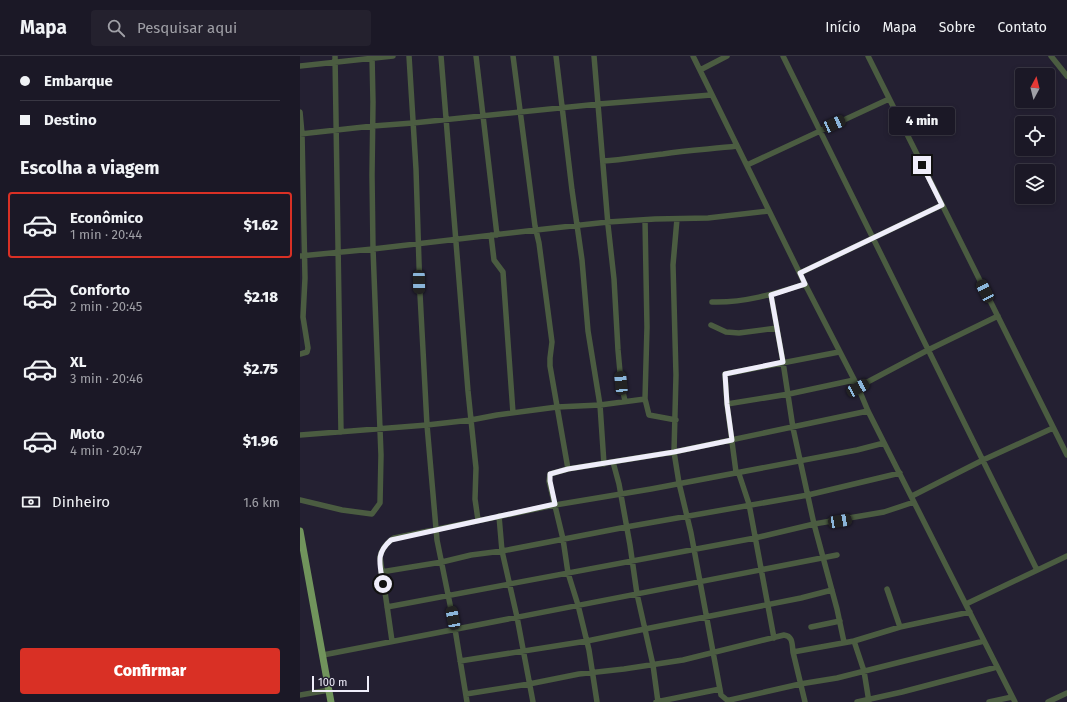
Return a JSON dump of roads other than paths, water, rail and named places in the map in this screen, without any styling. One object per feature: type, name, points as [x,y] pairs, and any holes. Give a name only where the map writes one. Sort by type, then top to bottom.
[{"type":"main road","points":[[300,531],[302,553],[323,654],[331,702]]},
{"type":"street","points":[[300,64],[335,59],[393,56]]},
{"type":"street","points":[[409,56],[427,425],[437,529],[467,702]]},
{"type":"street","points":[[441,56],[476,468],[475,499],[478,520]]},
{"type":"street","points":[[476,56],[484,116],[494,235],[494,260],[503,272],[514,413]]},
{"type":"street","points":[[513,56],[536,230],[540,243],[552,342],[550,366],[568,469]]},
{"type":"street","points":[[556,56],[582,260],[588,331],[600,405],[604,464]]},
{"type":"street","points":[[594,56],[599,104],[602,161],[614,279],[618,350],[621,383],[625,401]]},
{"type":"street","points":[[693,56],[858,388],[868,411],[1013,699],[989,702]]},
{"type":"street","points":[[700,70],[727,56]]},
{"type":"street","points":[[783,56],[1037,570]]},
{"type":"street","points":[[868,56],[1067,455]]},
{"type":"street","points":[[1051,56],[1067,76]]},
{"type":"street","points":[[300,500],[342,510],[372,514],[380,503],[381,455],[373,249],[372,57]]},
{"type":"street","points":[[335,59],[342,432]]},
{"type":"street","points":[[301,134],[373,126],[413,124],[447,119],[599,104],[712,95]]},
{"type":"street","points":[[747,165],[889,99]]},
{"type":"street","points":[[300,112],[302,256],[305,278],[303,317],[308,348],[307,352],[300,354]]},
{"type":"street","points":[[602,161],[624,160],[664,153],[737,146]]},
{"type":"street","points":[[800,273],[942,205]]},
{"type":"street","points":[[302,256],[608,222],[708,218],[769,211]]},
{"type":"street","points":[[677,219],[673,265],[676,311],[676,420],[674,452],[679,483],[694,549],[721,695],[727,700],[739,700],[800,684],[837,678],[984,641]]},
{"type":"street","points":[[645,220],[645,399],[649,415],[676,420]]},
{"type":"street","points":[[712,302],[726,303],[771,295],[805,284]]},
{"type":"street","points":[[771,295],[789,394],[793,428],[814,524],[824,558],[844,642]]},
{"type":"street","points":[[858,388],[928,350],[998,316]]},
{"type":"street","points":[[711,325],[726,332],[739,333],[776,328]]},
{"type":"street","points":[[774,638],[749,504],[739,474],[736,472],[727,404],[725,374],[839,352]]},
{"type":"street","points":[[727,404],[789,394],[854,380]]},
{"type":"street","points":[[300,435],[427,425],[557,407],[600,405],[645,399]]},
{"type":"street","points":[[597,702],[587,640],[568,573],[563,539],[549,476],[550,474],[568,469],[674,452],[868,411]]},
{"type":"street","points":[[387,607],[755,538],[814,524],[884,512],[913,499],[983,460],[1053,428]]},
{"type":"street","points":[[392,641],[381,572],[380,553],[391,540],[555,504],[620,494],[857,450],[884,443]]},
{"type":"street","points":[[613,462],[618,479],[638,594],[653,665],[657,702],[675,700],[720,689]]},
{"type":"street","points":[[381,572],[442,562],[471,555],[502,551],[626,526],[808,495],[900,473]]},
{"type":"street","points":[[499,516],[502,551],[517,617],[533,702]]},
{"type":"street","points":[[323,654],[837,555]]},
{"type":"street","points":[[966,604],[1067,556]]},
{"type":"street","points":[[887,589],[900,626]]},
{"type":"street","points":[[460,661],[645,629],[801,598],[832,590]]},
{"type":"street","points":[[793,652],[854,640],[900,626],[970,612]]},
{"type":"street","points":[[811,627],[840,621]]},
{"type":"street","points":[[466,694],[530,684],[579,674],[683,660],[784,635],[788,636],[791,640],[805,702]]},
{"type":"street","points":[[854,640],[864,671],[869,701]]},
{"type":"street","points":[[857,702],[869,701],[997,667]]},
{"type":"street","points":[[300,695],[329,690]]},
{"type":"street","points":[[1048,702],[1067,692]]}]
